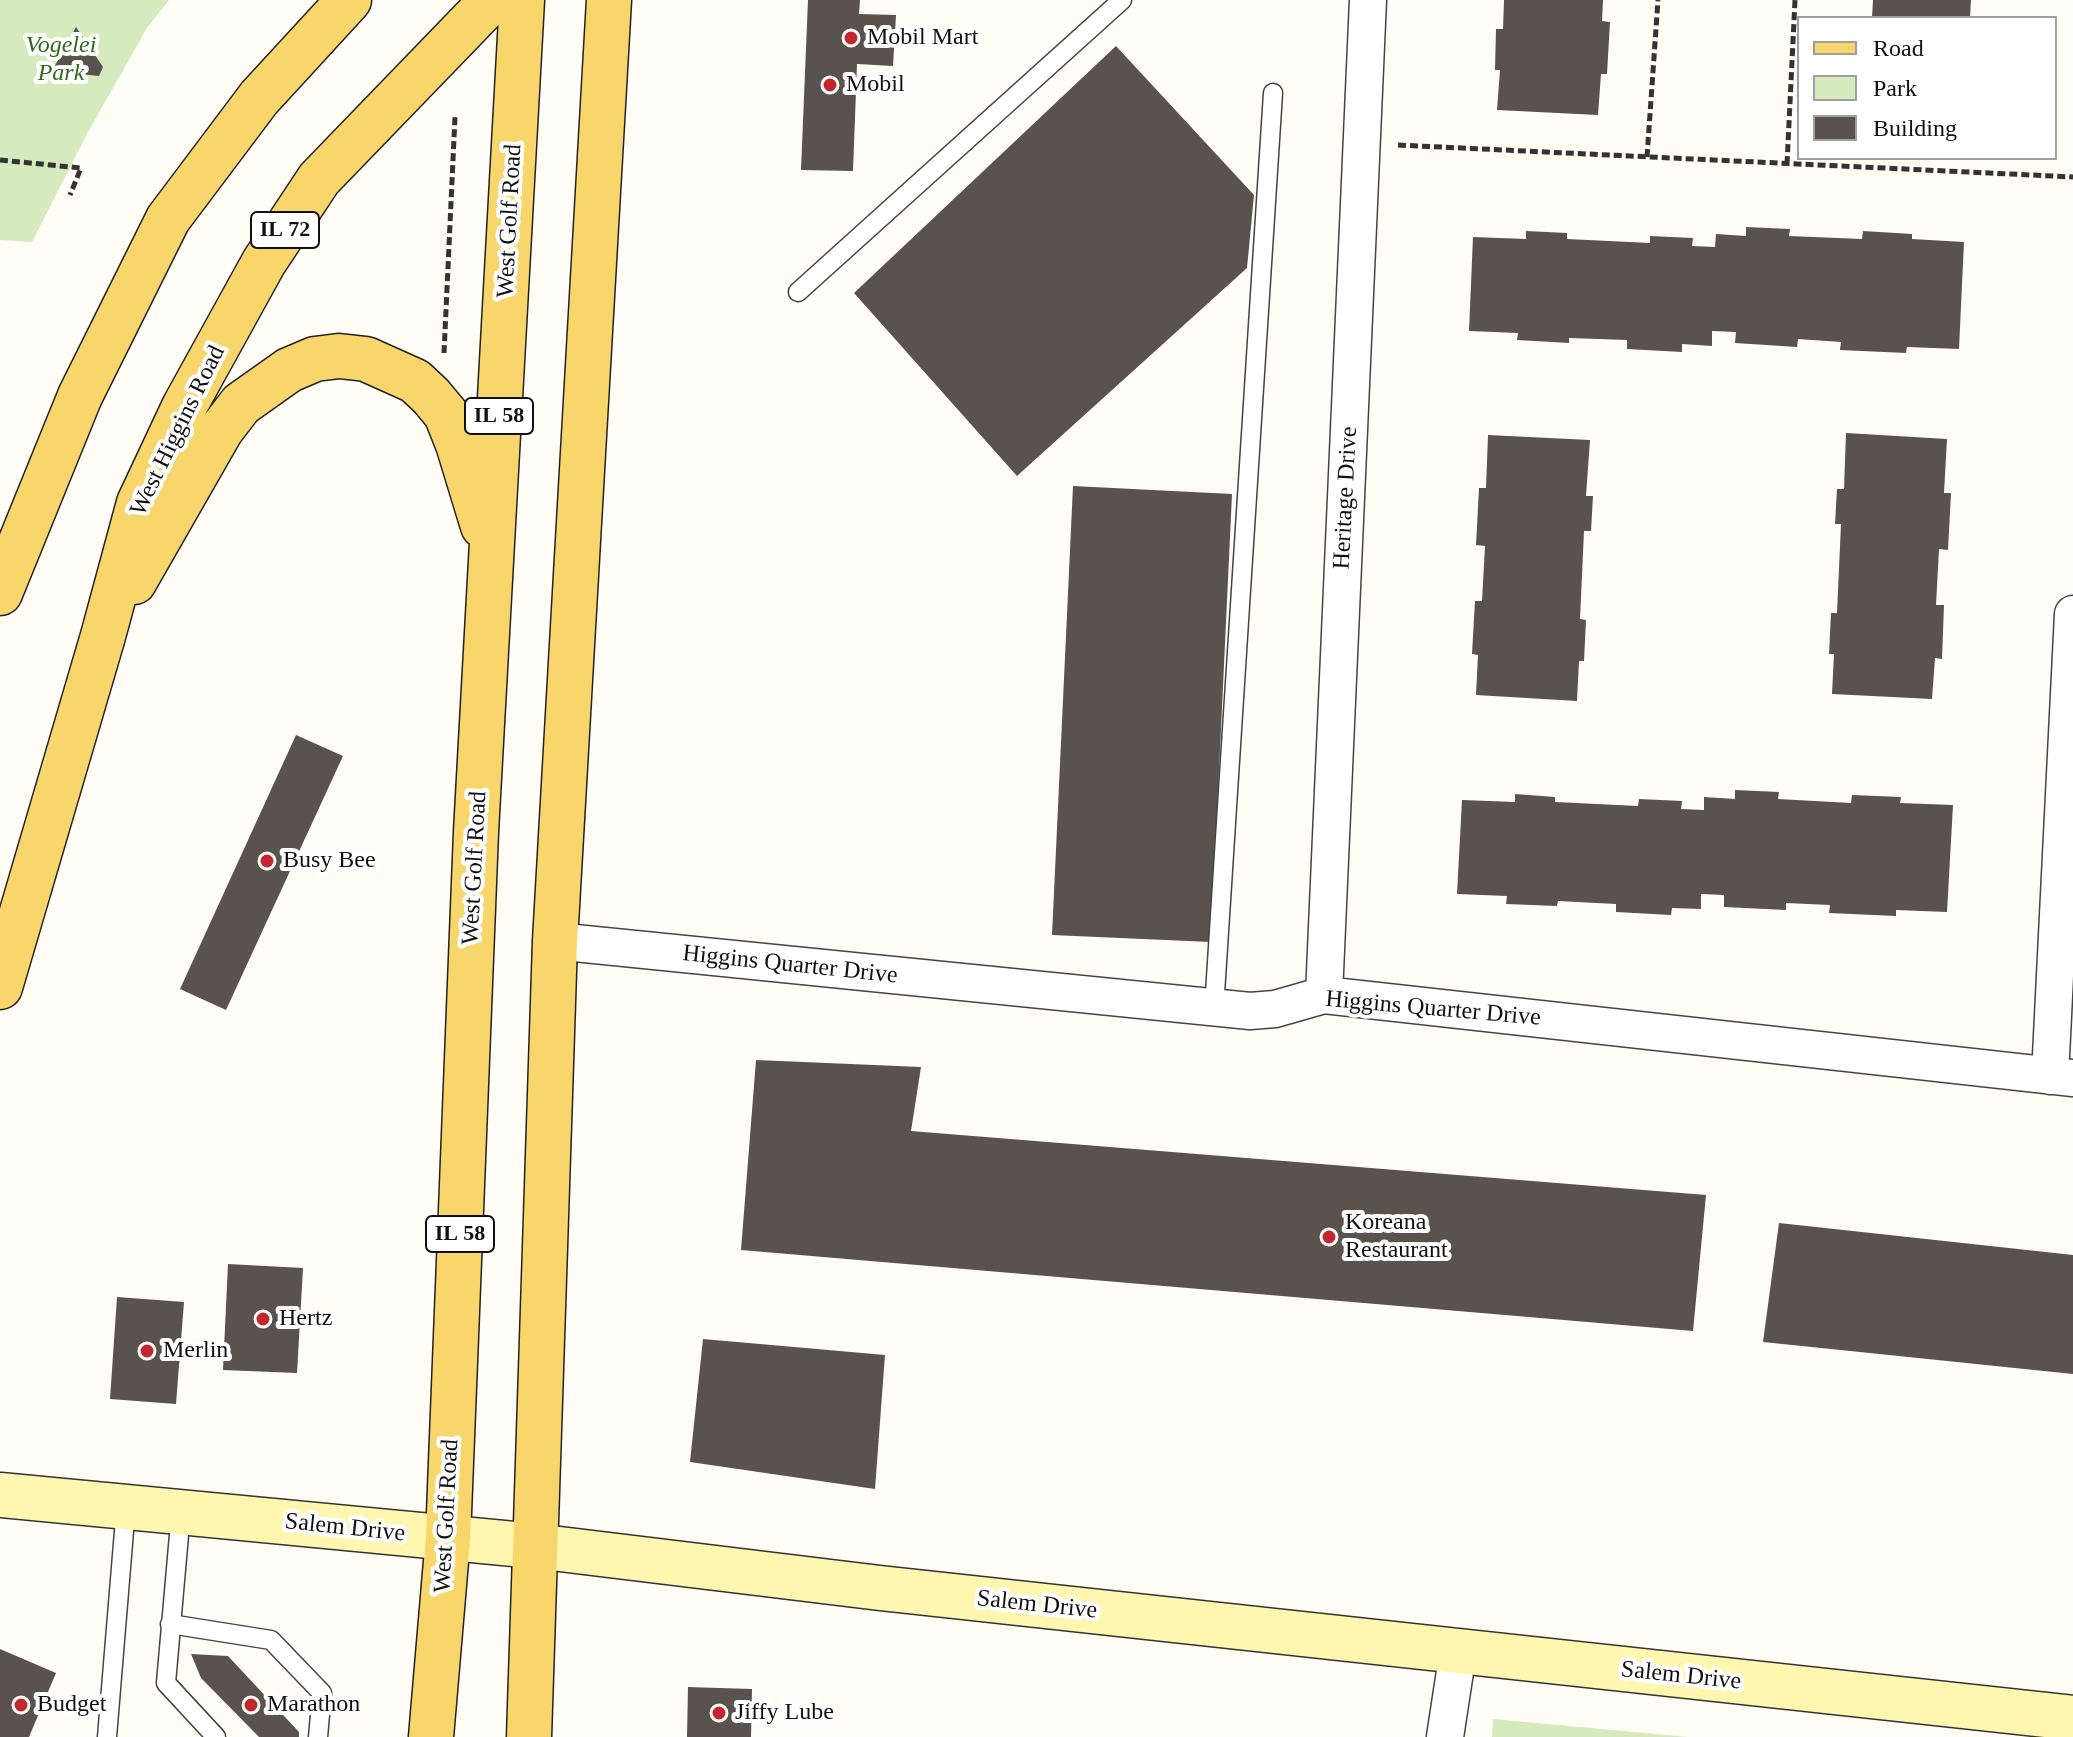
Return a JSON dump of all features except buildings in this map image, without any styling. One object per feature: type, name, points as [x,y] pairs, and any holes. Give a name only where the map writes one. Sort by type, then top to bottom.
[{"type":"main road","points":[[0,593],[80,396],[168,219],[259,98],[349,0]]},
{"type":"main road","name":"West Higgins Road","points":[[0,987],[139,503],[184,407],[264,262],[319,179],[492,0]]},
{"type":"main road","name":"West Golf Road","points":[[431,1736],[448,1538],[476,832],[522,0]]},
{"type":"main road","points":[[529,1737],[555,941],[609,0]]},
{"type":"main road","points":[[103,636],[221,430],[241,404],[289,370],[315,359],[339,356],[366,359],[415,381],[431,396],[446,414],[458,444],[492,555]]},
{"type":"street","name":"Heritage Drive","points":[[1324,995],[1368,0]]},
{"type":"street","points":[[2062,1077],[2073,614]]},
{"type":"street","name":"Higgins Quarter Drive","points":[[555,941],[1214,1009],[1275,1009],[1324,995],[2062,1077]]},
{"type":"street","name":"Salem Drive","points":[[0,1495],[535,1546],[880,1588],[2073,1718]]},
{"type":"street","points":[[1445,1737],[1458,1652]]},
{"type":"lane","points":[[798,292],[1122,0]]},
{"type":"lane","points":[[1214,1009],[1273,93]]},
{"type":"lane","points":[[107,1737],[126,1507]]},
{"type":"lane","points":[[181,1512],[166,1683],[216,1737]]},
{"type":"lane","points":[[170,1624],[271,1640],[322,1693],[318,1737]]},
{"type":"path","points":[[1647,157],[1658,0]]},
{"type":"path","points":[[1787,164],[1795,0]]},
{"type":"path","points":[[444,354],[455,117]]},
{"type":"path","points":[[1361,144],[2073,177]]},
{"type":"path","points":[[0,160],[81,168],[70,195]]},
{"type":"green space","name":"Vogelei Park","points":[[0,0],[169,0],[147,28],[88,132],[32,242],[0,240]]},
{"type":"green space","points":[[1493,1719],[1688,1737],[1492,1737]]},
{"type":"place","name":"Mobil Mart","points":[[851,38]]},
{"type":"place","name":"Mobil","points":[[830,85]]},
{"type":"place","name":"Busy Bee","points":[[267,861]]},
{"type":"place","name":"Koreana Restaurant","points":[[1329,1237]]},
{"type":"place","name":"Hertz","points":[[263,1319]]},
{"type":"place","name":"Merlin","points":[[147,1351]]},
{"type":"place","name":"Budget","points":[[21,1705]]},
{"type":"place","name":"Marathon","points":[[251,1705]]},
{"type":"place","name":"Jiffy Lube","points":[[719,1713]]}]
